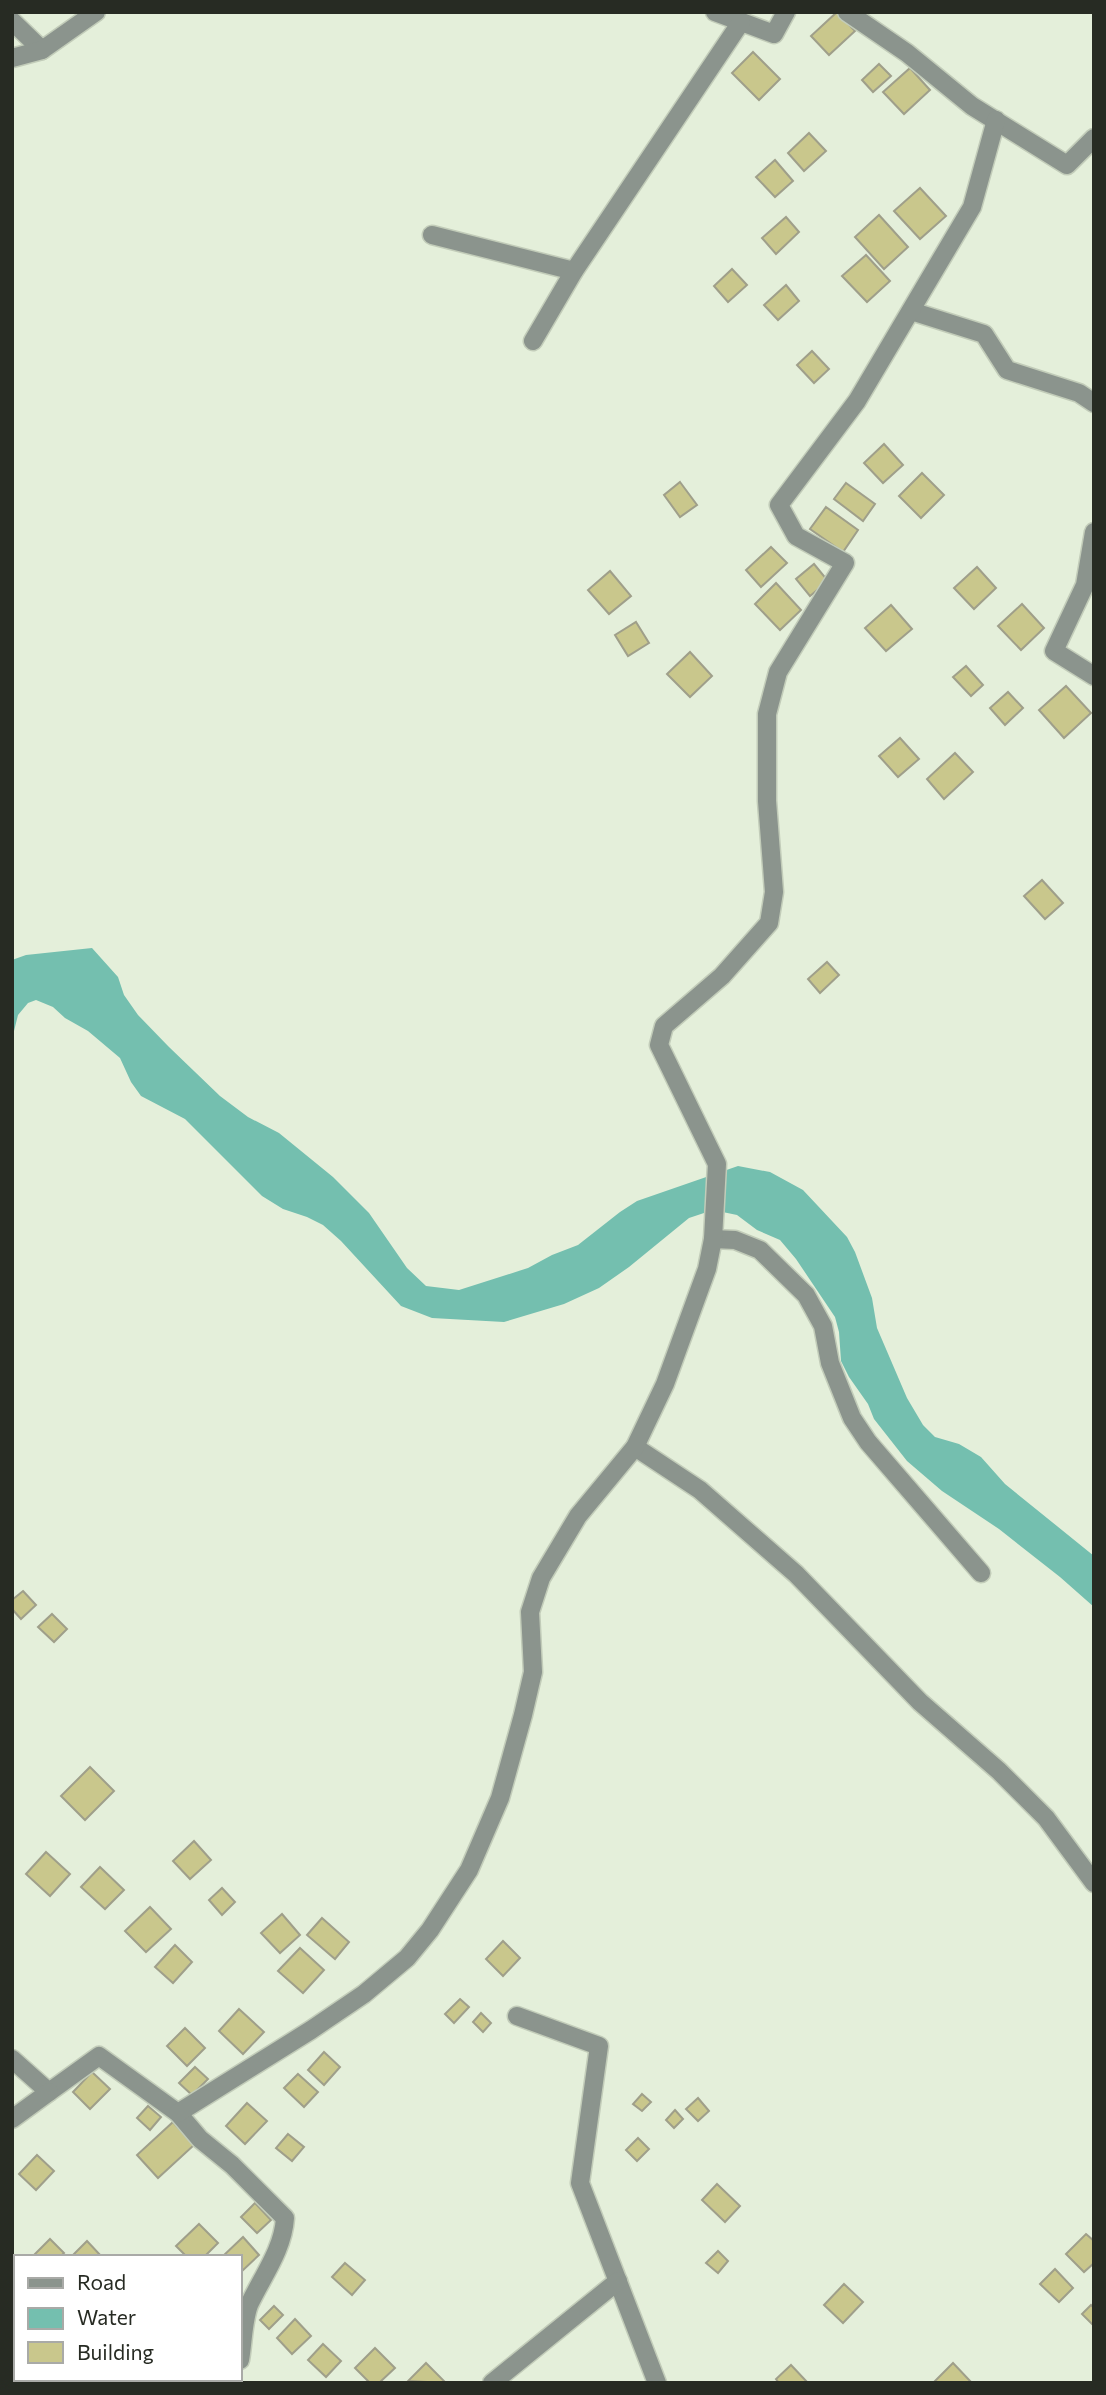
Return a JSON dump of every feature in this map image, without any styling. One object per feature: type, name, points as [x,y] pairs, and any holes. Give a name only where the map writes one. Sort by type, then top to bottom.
[{"type":"street","points":[[12,58],[42,50],[96,12]]},
{"type":"street","points":[[715,12],[774,33],[786,12]]},
{"type":"street","points":[[847,12],[907,53],[972,106],[1067,165],[1094,138]]},
{"type":"street","points":[[12,21],[42,50]]},
{"type":"street","points":[[533,341],[574,271],[741,22]]},
{"type":"street","points":[[178,2113],[364,1994],[407,1958],[430,1930],[469,1870],[500,1798],[533,1672],[530,1612],[541,1578],[578,1516],[635,1447],[666,1384],[707,1269],[713,1232],[717,1164],[659,1045],[664,1026],[722,976],[769,923],[774,892],[767,801],[767,714],[778,672],[845,563],[796,536],[779,505],[857,401],[972,207],[996,120]]},
{"type":"street","points":[[432,235],[574,271]]},
{"type":"street","points":[[911,311],[984,334],[1007,370],[1079,393],[1094,404]]},
{"type":"street","points":[[1094,532],[1085,585],[1054,651],[1094,676]]},
{"type":"street","points":[[713,1232],[760,1250],[806,1295],[823,1326],[830,1363],[852,1418],[868,1442],[981,1573]]},
{"type":"street","points":[[635,1447],[700,1490],[796,1574],[920,1702],[999,1771],[1046,1818],[1094,1883]]},
{"type":"street","points":[[517,2016],[599,2046],[580,2183],[657,2383]]},
{"type":"street","points":[[12,2119],[99,2056],[178,2113],[200,2139],[232,2165],[285,2218],[284,2231],[265,2277],[248,2308],[242,2347]]},
{"type":"street","points":[[12,2059],[49,2092]]},
{"type":"street","points":[[492,2383],[618,2281]]},
{"type":"water","points":[[92,948],[118,977],[124,995],[138,1015],[169,1047],[220,1096],[248,1117],[279,1133],[333,1177],[369,1213],[407,1268],[426,1286],[459,1290],[528,1268],[578,1245],[637,1201],[738,1166],[770,1172],[803,1190],[847,1237],[855,1252],[872,1298],[877,1328],[907,1398],[923,1425],[935,1437],[959,1444],[981,1457],[1005,1484],[1094,1556],[1094,1607],[999,1529],[942,1491],[907,1461],[874,1419],[868,1404],[841,1361],[835,1317],[780,1240],[757,1230],[737,1215],[713,1210],[689,1218],[599,1288],[564,1304],[504,1322],[432,1318],[401,1306],[323,1225],[283,1209],[262,1196],[185,1119],[141,1096],[120,1058],[88,1031],[65,1018],[53,1007],[36,1000],[28,1003],[18,1015],[12,1039],[12,960],[26,955]]},
{"type":"building","points":[[837,12],[855,31],[829,55],[811,36]]},
{"type":"building","points":[[753,52],[780,79],[759,100],[732,73]]},
{"type":"building","points":[[879,64],[891,76],[873,92],[862,80]]},
{"type":"building","points":[[910,68],[930,90],[904,114],[883,92]]},
{"type":"building","points":[[809,133],[826,151],[804,171],[788,153]]},
{"type":"building","points":[[775,160],[793,181],[775,197],[756,177]]},
{"type":"building","points":[[920,188],[946,216],[920,239],[894,211]]},
{"type":"building","points":[[879,215],[908,247],[884,269],[855,237]]},
{"type":"building","points":[[786,217],[799,232],[776,254],[762,238]]},
{"type":"building","points":[[866,255],[890,281],[867,302],[842,276]]},
{"type":"building","points":[[732,269],[747,285],[728,302],[714,286]]},
{"type":"building","points":[[786,285],[799,301],[778,320],[764,305]]},
{"type":"building","points":[[812,351],[829,369],[814,383],[797,365]]},
{"type":"building","points":[[884,444],[903,465],[883,483],[864,463]]},
{"type":"building","points":[[922,473],[944,495],[921,518],[899,496]]},
{"type":"building","points":[[680,482],[697,505],[680,517],[664,495]]},
{"type":"building","points":[[846,483],[875,504],[863,521],[834,499]]},
{"type":"building","points":[[826,507],[858,530],[843,552],[810,529]]},
{"type":"building","points":[[771,547],[787,563],[761,587],[746,570]]},
{"type":"building","points":[[814,564],[828,581],[810,596],[796,579]]},
{"type":"building","points":[[977,567],[996,588],[974,609],[954,588]]},
{"type":"building","points":[[610,571],[631,596],[609,614],[588,590]]},
{"type":"building","points":[[776,583],[801,610],[780,630],[755,604]]},
{"type":"building","points":[[1022,604],[1044,628],[1021,650],[998,626]]},
{"type":"building","points":[[891,605],[912,629],[886,651],[865,628]]},
{"type":"building","points":[[636,622],[649,643],[628,656],[615,635]]},
{"type":"building","points":[[690,652],[712,676],[690,697],[667,674]]},
{"type":"building","points":[[966,666],[983,685],[971,696],[953,677]]},
{"type":"building","points":[[1066,686],[1091,713],[1064,738],[1039,710]]},
{"type":"building","points":[[1008,692],[1023,708],[1005,725],[990,708]]},
{"type":"building","points":[[900,738],[919,759],[898,777],[879,756]]},
{"type":"building","points":[[955,753],[973,772],[944,799],[927,779]]},
{"type":"building","points":[[1042,880],[1063,903],[1045,919],[1024,896]]},
{"type":"building","points":[[827,962],[839,975],[820,993],[808,979]]},
{"type":"building","points":[[23,1591],[36,1605],[21,1619],[12,1609],[12,1600]]},
{"type":"building","points":[[52,1614],[67,1629],[54,1642],[38,1627]]},
{"type":"building","points":[[90,1767],[114,1791],[85,1820],[61,1796]]},
{"type":"building","points":[[194,1841],[211,1860],[190,1879],[173,1861]]},
{"type":"building","points":[[46,1852],[70,1874],[50,1896],[26,1874]]},
{"type":"building","points":[[100,1867],[124,1890],[105,1909],[81,1887]]},
{"type":"building","points":[[222,1888],[235,1902],[222,1915],[209,1900]]},
{"type":"building","points":[[150,1907],[171,1929],[146,1952],[125,1931]]},
{"type":"building","points":[[282,1914],[300,1935],[280,1953],[261,1933]]},
{"type":"building","points":[[322,1918],[349,1942],[335,1959],[307,1935]]},
{"type":"building","points":[[503,1941],[520,1958],[503,1976],[486,1959]]},
{"type":"building","points":[[175,1945],[192,1962],[173,1983],[155,1967]]},
{"type":"building","points":[[300,1948],[324,1970],[303,1993],[278,1971]]},
{"type":"building","points":[[460,1999],[469,2007],[454,2023],[445,2014]]},
{"type":"building","points":[[239,2009],[264,2032],[243,2054],[219,2031]]},
{"type":"building","points":[[481,2013],[491,2023],[483,2032],[473,2022]]},
{"type":"building","points":[[185,2028],[205,2048],[187,2066],[167,2046]]},
{"type":"building","points":[[324,2052],[340,2067],[324,2085],[308,2070]]},
{"type":"building","points":[[195,2067],[208,2079],[192,2095],[179,2083]]},
{"type":"building","points":[[92,2072],[110,2089],[90,2109],[73,2092]]},
{"type":"building","points":[[298,2074],[318,2092],[304,2107],[284,2088]]},
{"type":"building","points":[[642,2094],[651,2102],[642,2111],[633,2104]]},
{"type":"building","points":[[698,2098],[709,2111],[698,2121],[686,2109]]},
{"type":"building","points":[[247,2103],[267,2121],[245,2144],[226,2126]]},
{"type":"building","points":[[148,2106],[161,2117],[150,2130],[137,2118]]},
{"type":"building","points":[[675,2110],[683,2119],[674,2128],[666,2120]]},
{"type":"building","points":[[173,2122],[194,2145],[158,2178],[137,2155]]},
{"type":"building","points":[[288,2134],[304,2147],[292,2161],[276,2148]]},
{"type":"building","points":[[638,2138],[649,2149],[637,2161],[626,2150]]},
{"type":"building","points":[[37,2155],[54,2171],[36,2190],[19,2174]]},
{"type":"building","points":[[717,2184],[740,2206],[725,2222],[702,2200]]},
{"type":"building","points":[[255,2203],[271,2220],[257,2233],[241,2217]]},
{"type":"building","points":[[199,2224],[218,2243],[206,2255],[185,2255],[176,2246]]},
{"type":"building","points":[[1086,2234],[1094,2241],[1094,2263],[1084,2272],[1066,2254]]},
{"type":"building","points":[[243,2237],[259,2255],[242,2271],[242,2255],[224,2255]]},
{"type":"building","points":[[50,2239],[64,2253],[62,2255],[34,2255]]},
{"type":"building","points":[[87,2241],[100,2255],[73,2255]]},
{"type":"building","points":[[718,2251],[728,2261],[718,2273],[706,2263]]},
{"type":"building","points":[[345,2263],[365,2280],[352,2295],[332,2277]]},
{"type":"building","points":[[1055,2269],[1073,2288],[1059,2302],[1040,2284]]},
{"type":"building","points":[[844,2284],[863,2302],[843,2323],[824,2305]]},
{"type":"building","points":[[1091,2305],[1094,2308],[1093,2325],[1082,2314]]},
{"type":"building","points":[[274,2306],[283,2315],[269,2329],[260,2320]]},
{"type":"building","points":[[295,2319],[311,2336],[292,2354],[277,2338]]},
{"type":"building","points":[[323,2344],[341,2361],[326,2377],[308,2360]]},
{"type":"building","points":[[375,2348],[395,2368],[379,2383],[370,2383],[355,2368]]},
{"type":"building","points":[[426,2363],[446,2383],[408,2381]]},
{"type":"building","points":[[953,2363],[972,2383],[933,2383]]},
{"type":"building","points":[[791,2365],[808,2383],[779,2383],[776,2379]]},
{"type":"building","points":[[185,2381],[208,2381],[207,2383]]}]
